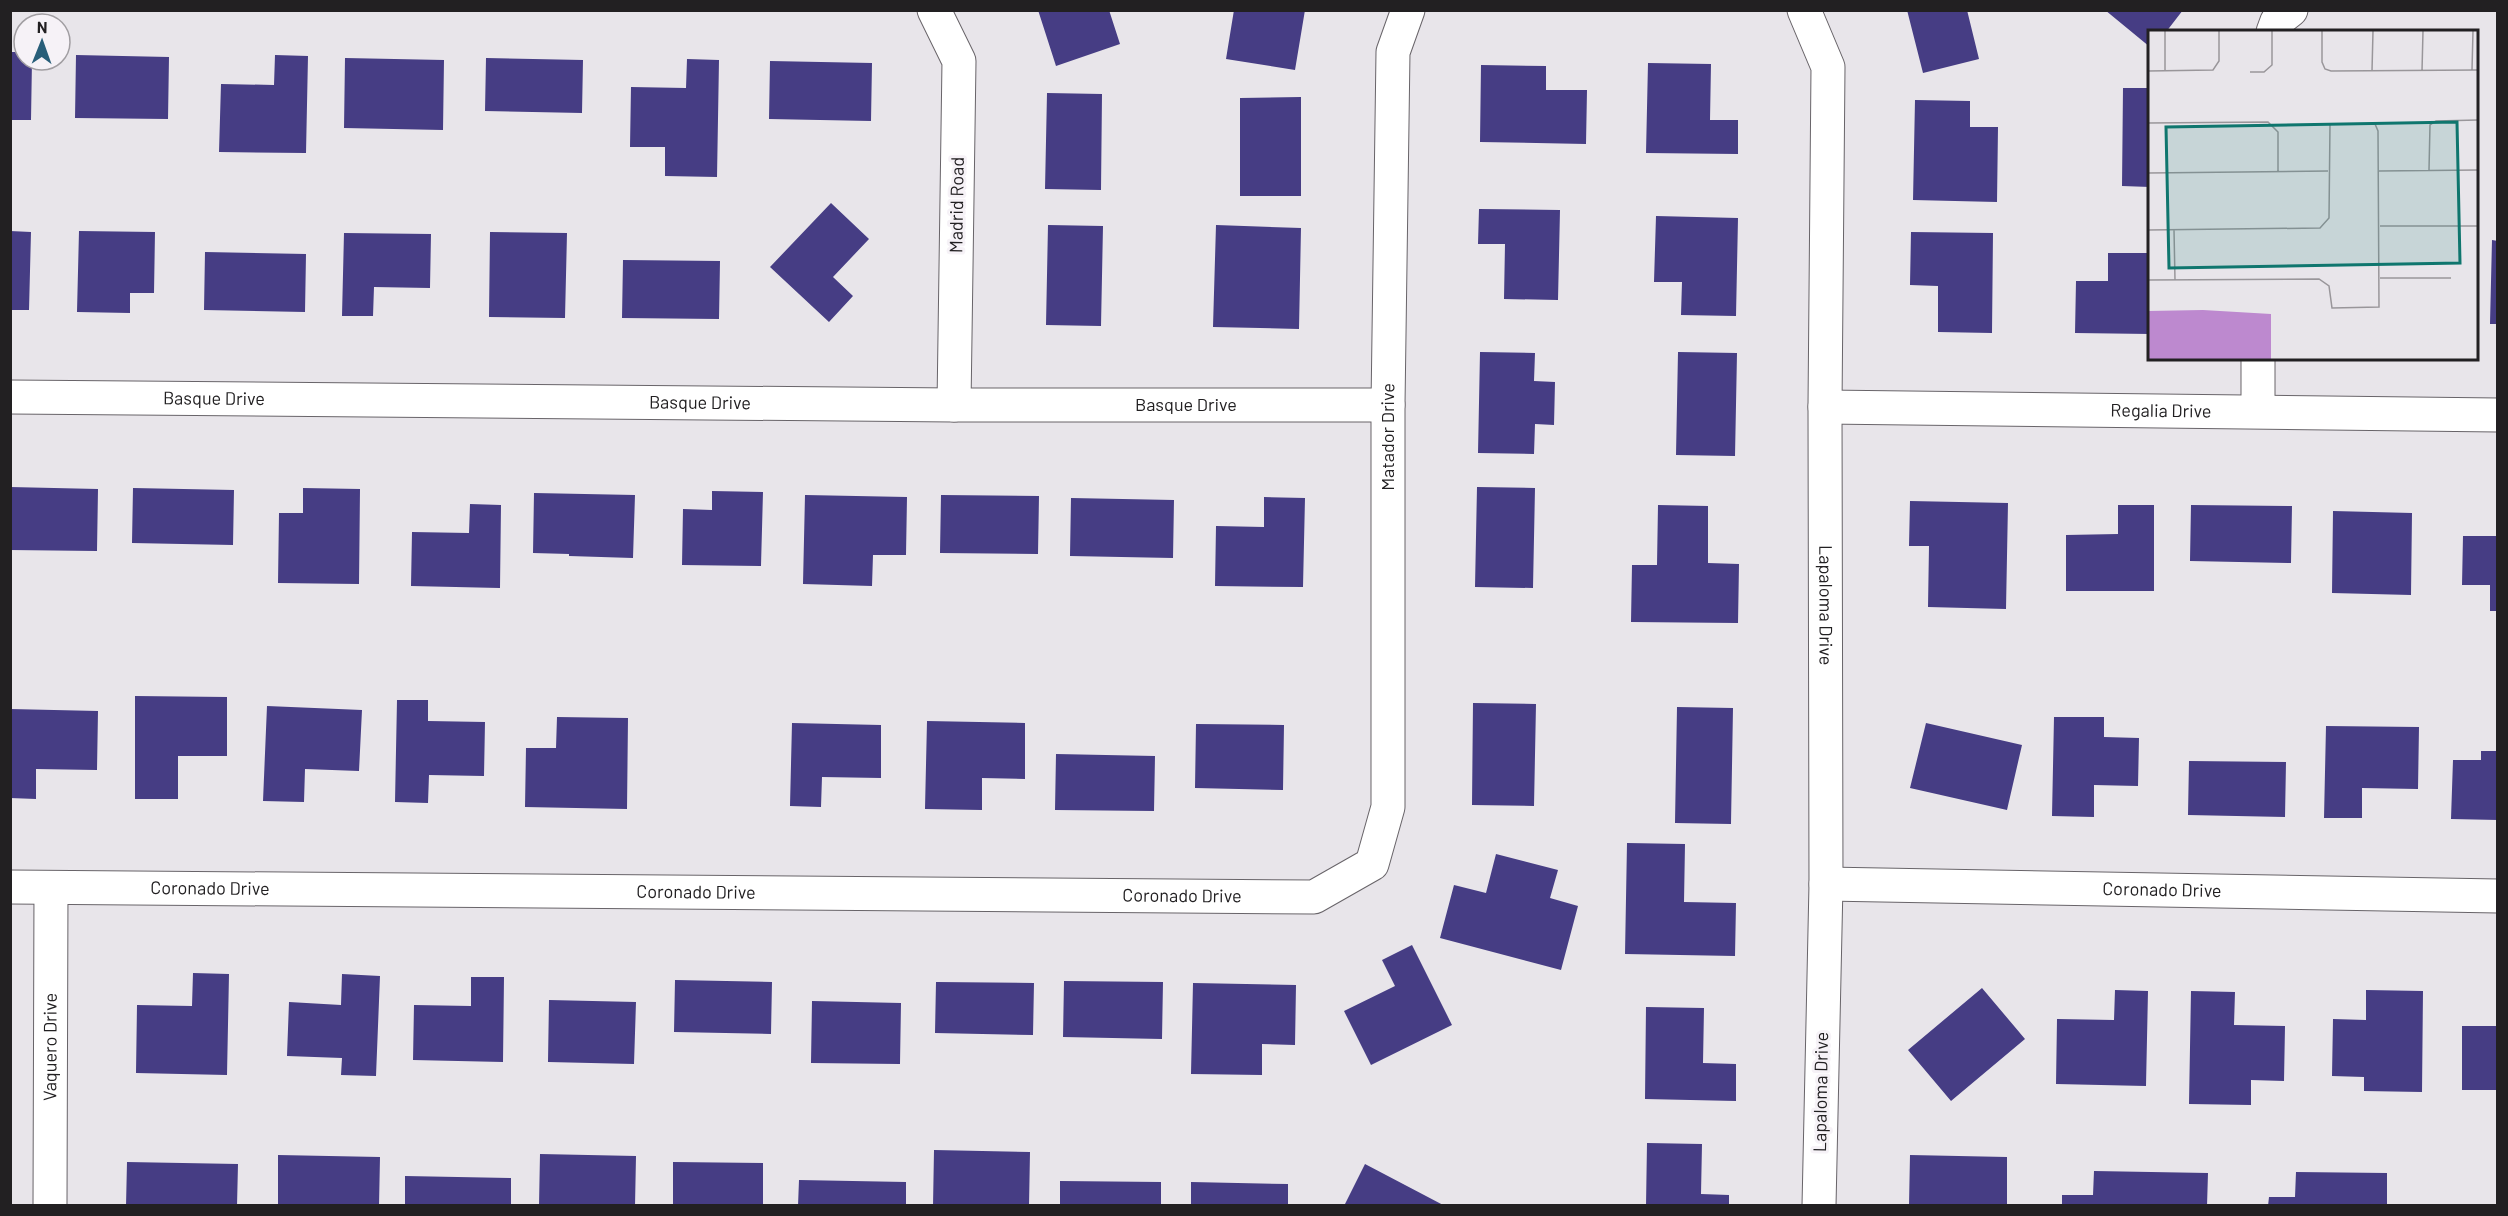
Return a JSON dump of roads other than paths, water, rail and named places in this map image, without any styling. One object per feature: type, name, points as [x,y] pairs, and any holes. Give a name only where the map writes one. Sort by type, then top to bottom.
[{"type":"street","name":"Madrid Road","points":[[934,10],[959,61],[954,405]]},
{"type":"street","name":"Matador Drive","points":[[1372,864],[1389,807],[1388,405],[1393,52],[1408,10]]},
{"type":"street","name":"Lapaloma Drive","points":[[1804,10],[1828,67],[1825,407],[1826,884],[1819,1206]]},
{"type":"street","points":[[2258,360],[2258,411]]},
{"type":"street","name":"Basque Drive","points":[[10,397],[954,405],[1388,405]]},
{"type":"street","name":"Regalia Drive","points":[[1825,407],[2498,415]]},
{"type":"street","name":"Coronado Drive","points":[[10,887],[1314,897],[1372,864]]},
{"type":"street","name":"Coronado Drive","points":[[1826,884],[2498,896]]},
{"type":"street","name":"Vaquero Drive","points":[[50,1206],[51,888]]}]
